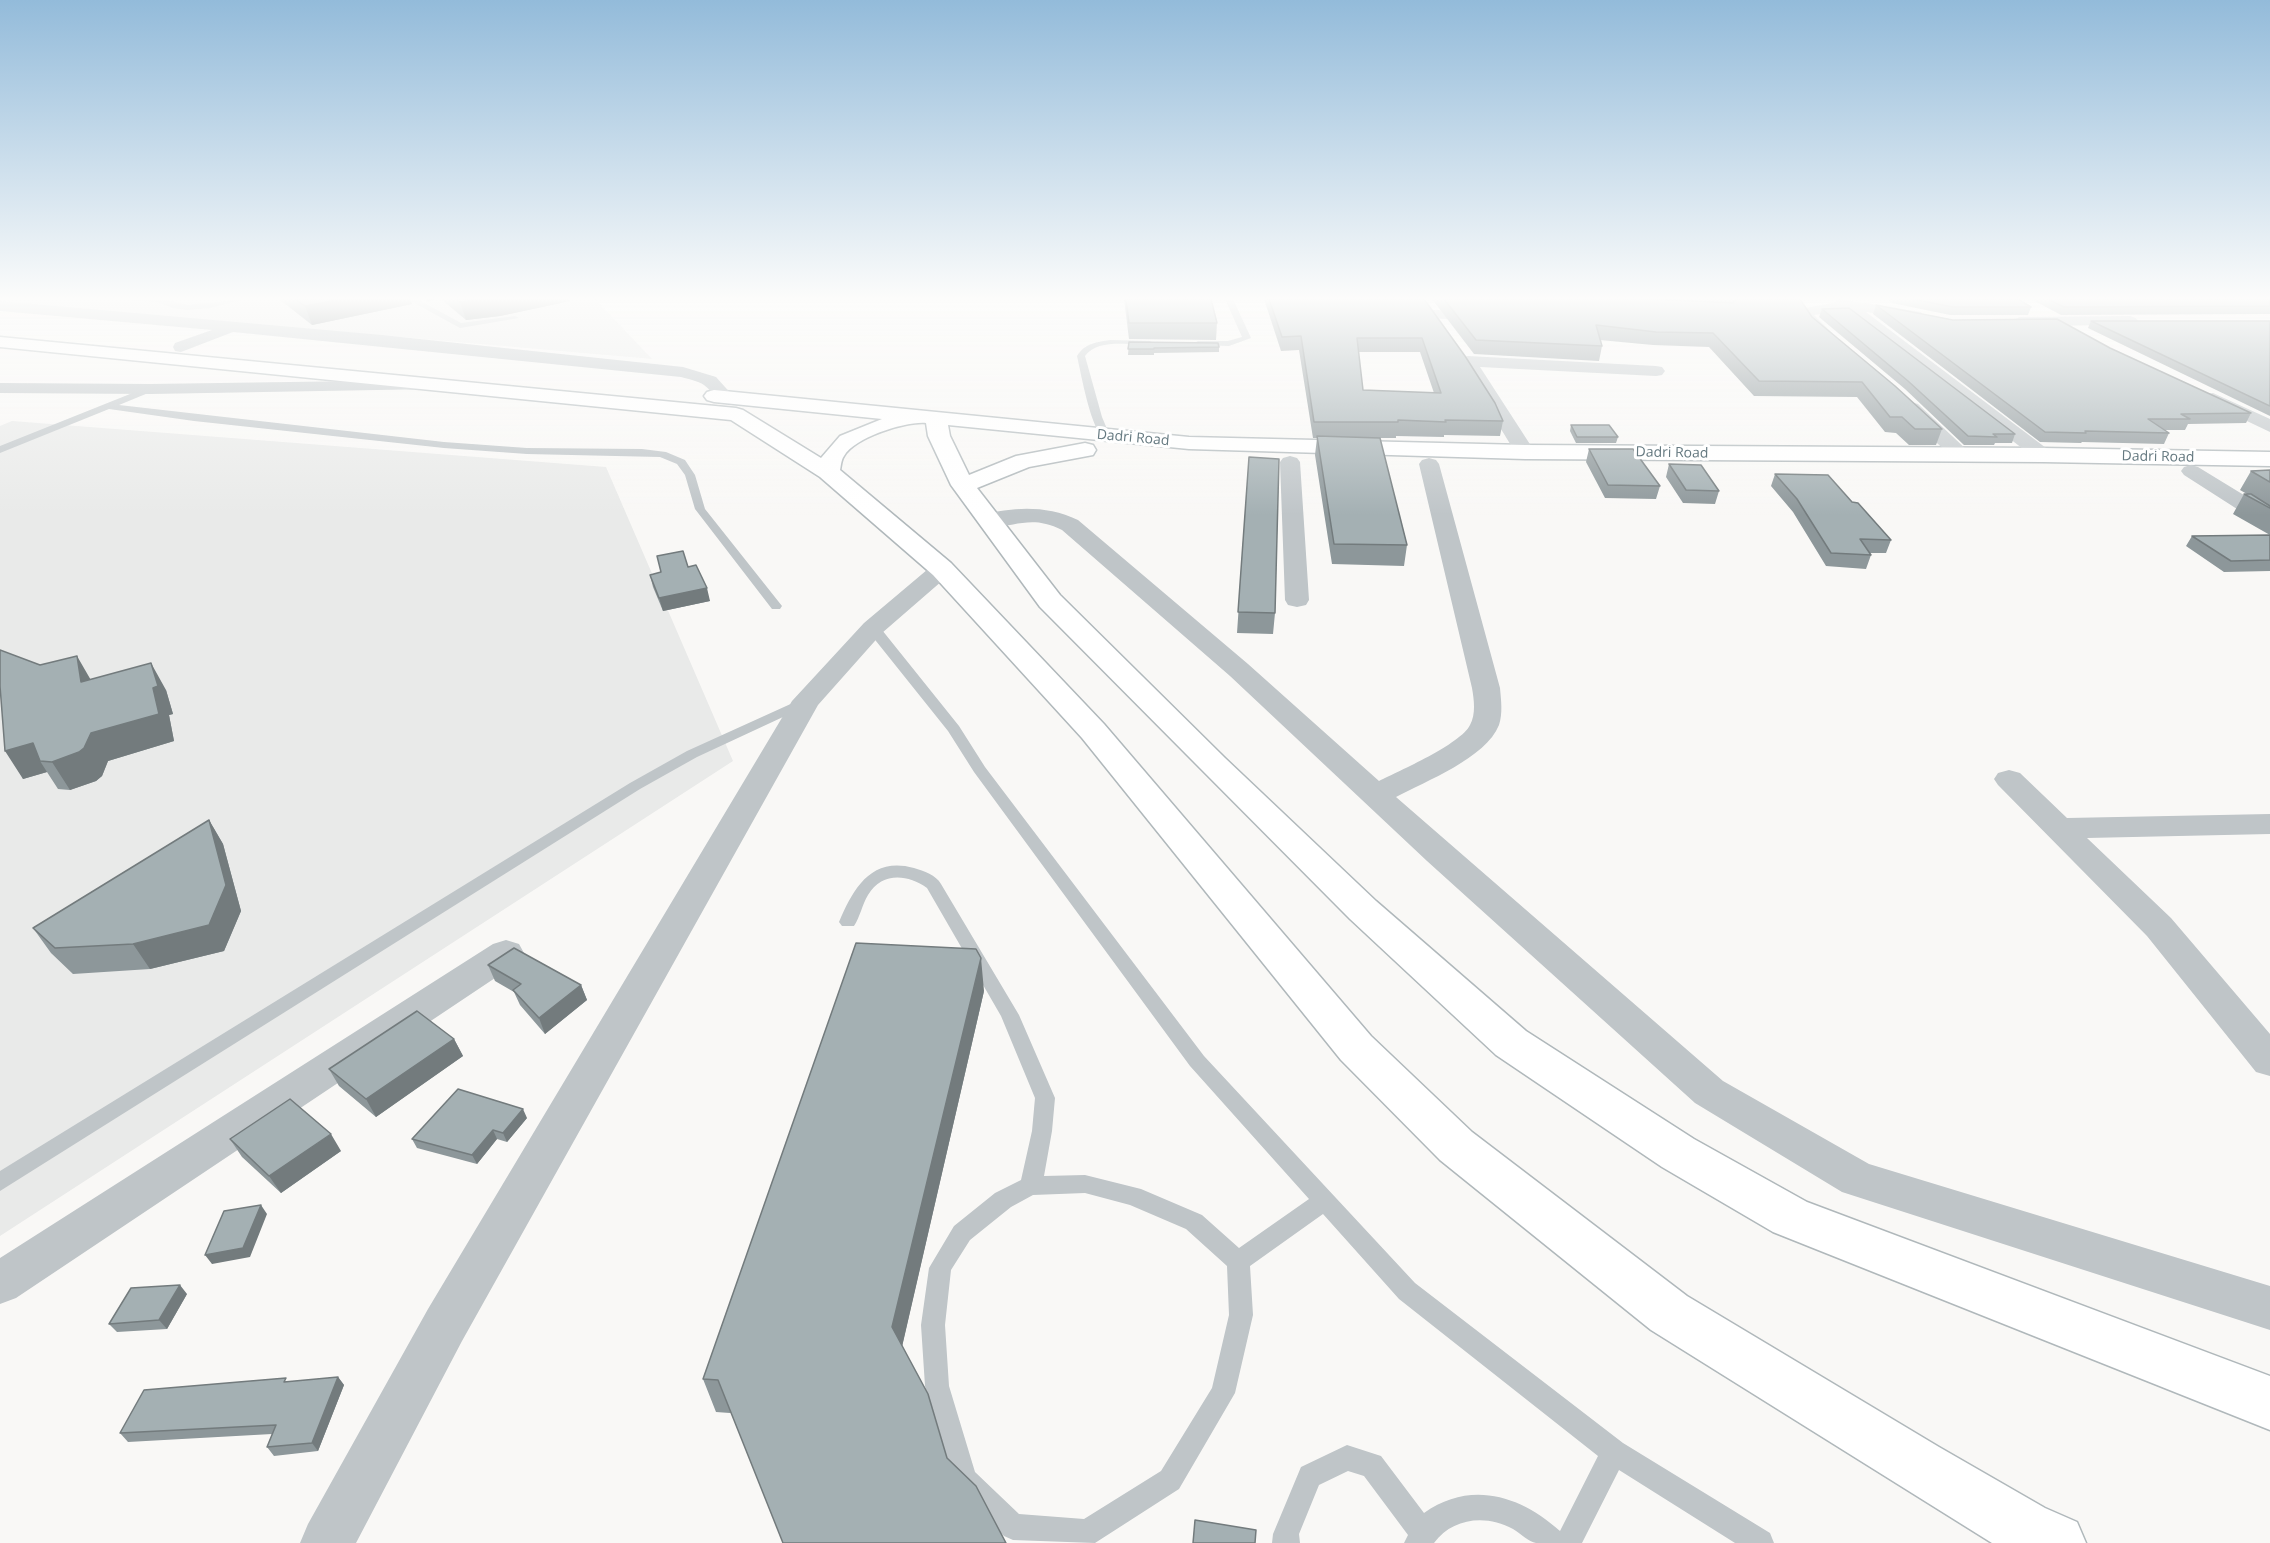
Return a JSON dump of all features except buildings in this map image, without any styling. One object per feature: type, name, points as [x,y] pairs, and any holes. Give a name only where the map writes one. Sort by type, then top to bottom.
[{"type":"main road","name":"Dadri Road","points":[[302,371],[448,385],[1189,443],[1525,452],[2043,455],[2270,459]]},
{"type":"main road","name":"Dadri Road","points":[[431,371],[877,428],[931,423],[1085,450],[1221,460],[1634,469],[1809,466],[2270,472]]},
{"type":"main road","points":[[726,407],[828,472],[942,569],[1093,731],[1356,1048],[1456,1146],[1669,1313],[2032,1538]]},
{"type":"main road","points":[[828,472],[834,454],[857,436],[877,428],[931,423],[963,485],[1050,601],[1213,765],[1363,910],[1510,1043],[1678,1153],[1790,1217],[2270,1403]]},
{"type":"main road","points":[[963,485],[1024,461],[1085,450]]},
{"type":"street","points":[[675,371],[710,381],[726,407]]},
{"type":"street","points":[[1474,371],[1525,452]]},
{"type":"street","points":[[1930,371],[2043,455]]},
{"type":"street","points":[[0,388],[150,389],[448,385]]},
{"type":"street","points":[[2201,392],[2270,426]]},
{"type":"street","points":[[1897,395],[1961,455]]},
{"type":"street","points":[[1290,462],[1297,600]]},
{"type":"street","points":[[1376,795],[1464,746],[1480,733],[1489,712],[1486,688],[1429,464]]},
{"type":"street","points":[[2191,471],[2270,520]]},
{"type":"street","points":[[989,520],[1041,513],[1057,517],[1070,525],[1239,670],[1709,1092],[1857,1179],[2270,1308]]},
{"type":"street","points":[[327,1543],[445,1325],[806,701],[873,628],[942,569]]},
{"type":"street","points":[[2009,778],[2159,927],[2270,1061]]},
{"type":"street","points":[[2059,828],[2270,824]]},
{"type":"street","points":[[0,1283],[506,953]]},
{"type":"lane","points":[[1086,371],[1105,436]]},
{"type":"lane","points":[[0,450],[150,389]]},
{"type":"lane","points":[[108,406],[444,445],[527,451],[662,454],[681,462],[690,475],[700,509],[776,606]]},
{"type":"lane","points":[[873,628],[954,729],[979,769],[1197,1061],[1407,1291],[1614,1452],[1760,1543]]},
{"type":"lane","points":[[0,1182],[635,786],[692,754],[806,701]]},
{"type":"lane","points":[[848,922],[868,884],[886,874],[914,872],[933,884],[1010,1015],[1045,1098],[1042,1131],[1031,1186]]},
{"type":"lane","points":[[1085,1184],[1133,1196],[1194,1222],[1238,1261],[1241,1316],[1223,1393],[1170,1480],[1087,1533],[1013,1527],[964,1479],[936,1386],[933,1325],[940,1268],[962,1233],[1003,1200],[1031,1186],[1085,1184]]},
{"type":"lane","points":[[1238,1261],[1325,1200]]},
{"type":"lane","points":[[1568,1543],[1614,1452]]},
{"type":"lane","points":[[1286,1543],[1286,1534],[1310,1476],[1347,1458],[1372,1465],[1421,1538],[1441,1517],[1456,1510],[1464,1507],[1490,1507],[1516,1514],[1542,1531],[1553,1543]]},
{"type":"shaded area","points":[[12,421],[606,467],[733,761],[0,1236],[0,426]]}]
